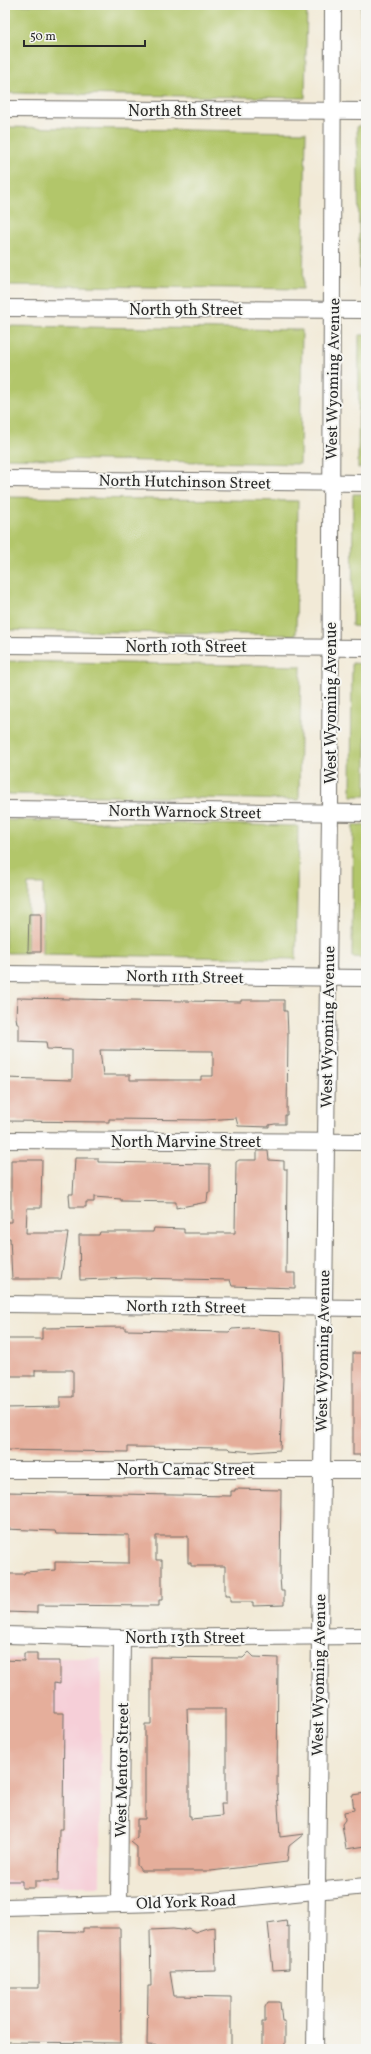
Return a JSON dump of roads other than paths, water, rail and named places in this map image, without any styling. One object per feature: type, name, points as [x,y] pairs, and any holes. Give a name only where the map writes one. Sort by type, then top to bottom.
[{"type":"street","name":"West Wyoming Avenue","points":[[315,2049],[322,1307],[330,813],[329,647],[333,5]]},
{"type":"street","name":"North 8th Street","points":[[5,109],[366,111]]},
{"type":"street","name":"North 9th Street","points":[[5,308],[366,310]]},
{"type":"street","name":"North Hutchinson Street","points":[[5,478],[366,483]]},
{"type":"street","name":"North 10th Street","points":[[5,645],[366,648]]},
{"type":"street","name":"North Warnock Street","points":[[5,809],[366,813]]},
{"type":"street","name":"North 11th Street","points":[[5,974],[366,978]]},
{"type":"street","name":"North Marvine Street","points":[[5,1140],[366,1142]]},
{"type":"street","name":"North 12th Street","points":[[5,1304],[366,1308]]},
{"type":"street","name":"North Camac Street","points":[[5,1470],[366,1470]]},
{"type":"street","name":"North 13th Street","points":[[5,1635],[122,1638],[366,1636]]},
{"type":"street","name":"West Mentor Street","points":[[119,1903],[122,1638]]},
{"type":"street","name":"Old York Road","points":[[5,1907],[201,1902],[366,1886]]}]
